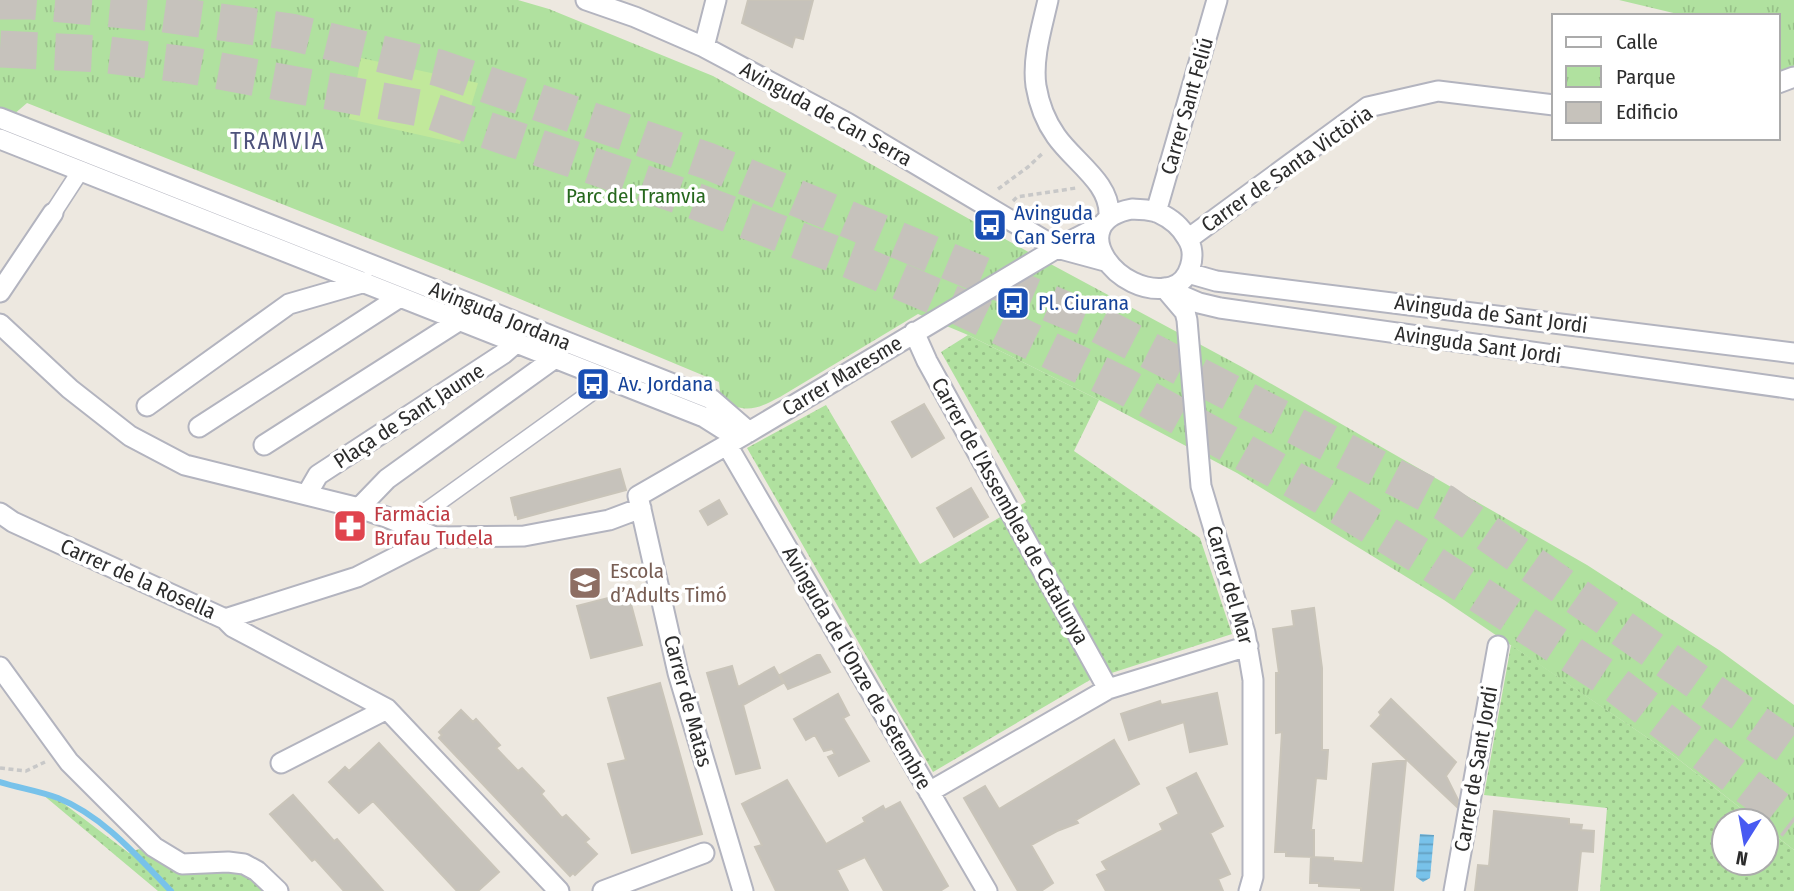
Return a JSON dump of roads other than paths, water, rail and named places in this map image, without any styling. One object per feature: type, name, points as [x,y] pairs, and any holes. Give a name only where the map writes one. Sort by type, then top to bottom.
[{"type":"street","name":"Avinguda de Can Serra","points":[[586,0],[704,47],[800,96],[1057,248]]},
{"type":"street","points":[[704,47],[716,0]]},
{"type":"street","points":[[1048,0],[1035,64],[1036,85],[1040,103],[1057,138],[1107,196],[1106,220],[1099,241],[1105,261],[1119,275],[1144,286],[1164,288],[1176,285],[1188,273],[1191,258],[1188,239],[1178,226],[1156,212],[1132,209],[1106,220]]},
{"type":"street","name":"Carrer Sant Feliú","points":[[1156,212],[1217,0]]},
{"type":"street","name":"Carrer de Santa Victòria","points":[[1188,239],[1368,107],[1438,91],[1552,105]]},
{"type":"street","name":"Avinguda Jordana","points":[[0,118],[711,399],[749,432]]},
{"type":"street","name":"Avinguda Jordana","points":[[0,139],[610,379],[704,417],[723,429],[749,432]]},
{"type":"street","points":[[0,292],[80,170]]},
{"type":"street","name":"Carrer Maresme","points":[[640,508],[638,496],[1106,220]]},
{"type":"street","points":[[1057,248],[1105,261]]},
{"type":"street","name":"Avinguda de Sant Jordi","points":[[1188,273],[1216,281],[1794,353]]},
{"type":"street","points":[[147,406],[289,304],[365,282]]},
{"type":"street","name":"Avinguda Sant Jordi","points":[[1164,288],[1220,309],[1794,389]]},
{"type":"street","name":"Carrer del Mar","points":[[1164,288],[1185,312],[1187,320],[1201,485],[1248,646],[1253,680],[1253,877],[1250,891]]},
{"type":"street","points":[[199,427],[400,297]]},
{"type":"street","points":[[264,445],[460,320]]},
{"type":"street","points":[[0,324],[70,389],[130,436],[185,465],[359,508],[435,537],[524,536],[608,520],[640,508]]},
{"type":"street","name":"Carrer de l'Assemblea de Catalunya","points":[[914,332],[927,361],[1108,689]]},
{"type":"street","name":"Plaça de Sant Jaume","points":[[307,494],[317,475],[503,354],[517,342]]},
{"type":"street","name":"Plaça de Sant Jaume","points":[[359,508],[387,479],[555,358]]},
{"type":"street","points":[[407,525],[610,379]]},
{"type":"street","name":"Avinguda de l'Onze de Setembre","points":[[727,445],[987,891]]},
{"type":"street","name":"Carrer de Matas","points":[[640,508],[678,673],[743,891]]},
{"type":"street","name":"Carrer de la Rosella","points":[[0,513],[13,522],[225,619],[357,577],[435,537]]},
{"type":"street","points":[[225,619],[233,626],[387,709],[559,891]]},
{"type":"street","points":[[929,792],[1108,689],[1248,646]]},
{"type":"street","name":"Carrer de Sant Jordi","points":[[1454,891],[1498,646]]},
{"type":"street","points":[[0,667],[69,762],[154,847],[183,864],[244,864],[257,871],[278,891]]},
{"type":"street","points":[[281,763],[387,709]]},
{"type":"street","points":[[603,891],[705,853]]},
{"type":"water","points":[[1420,834],[1434,835],[1430,878],[1423,882],[1416,877]]},
{"type":"waterway","points":[[0,782],[58,798],[90,815],[133,851],[171,891]]},
{"type":"tunnel","points":[[0,1],[31,1],[157,13],[291,32],[439,68],[708,161],[1090,320],[1445,503],[1794,750]]},
{"type":"tunnel","points":[[0,49],[100,54],[188,65],[425,109],[687,198],[850,260],[958,306],[1124,386],[1323,496],[1422,557],[1610,680],[1794,822]]},
{"type":"place","name":"Avinguda Can Serra","points":[[990,225]]},
{"type":"place","name":"Pl. Ciurana","points":[[1013,303]]},
{"type":"place","name":"Av. Jordana","points":[[593,384]]},
{"type":"place","name":"Farmàcia Brufau Tudela","points":[[350,526]]},
{"type":"place","name":"Escola d’Adults Timó","points":[[585,583]]},
{"type":"district","name":"TRAMVIA","points":[[278,141]]},
{"type":"park label","name":"Parc del Tramvia","points":[[636,196]]}]
